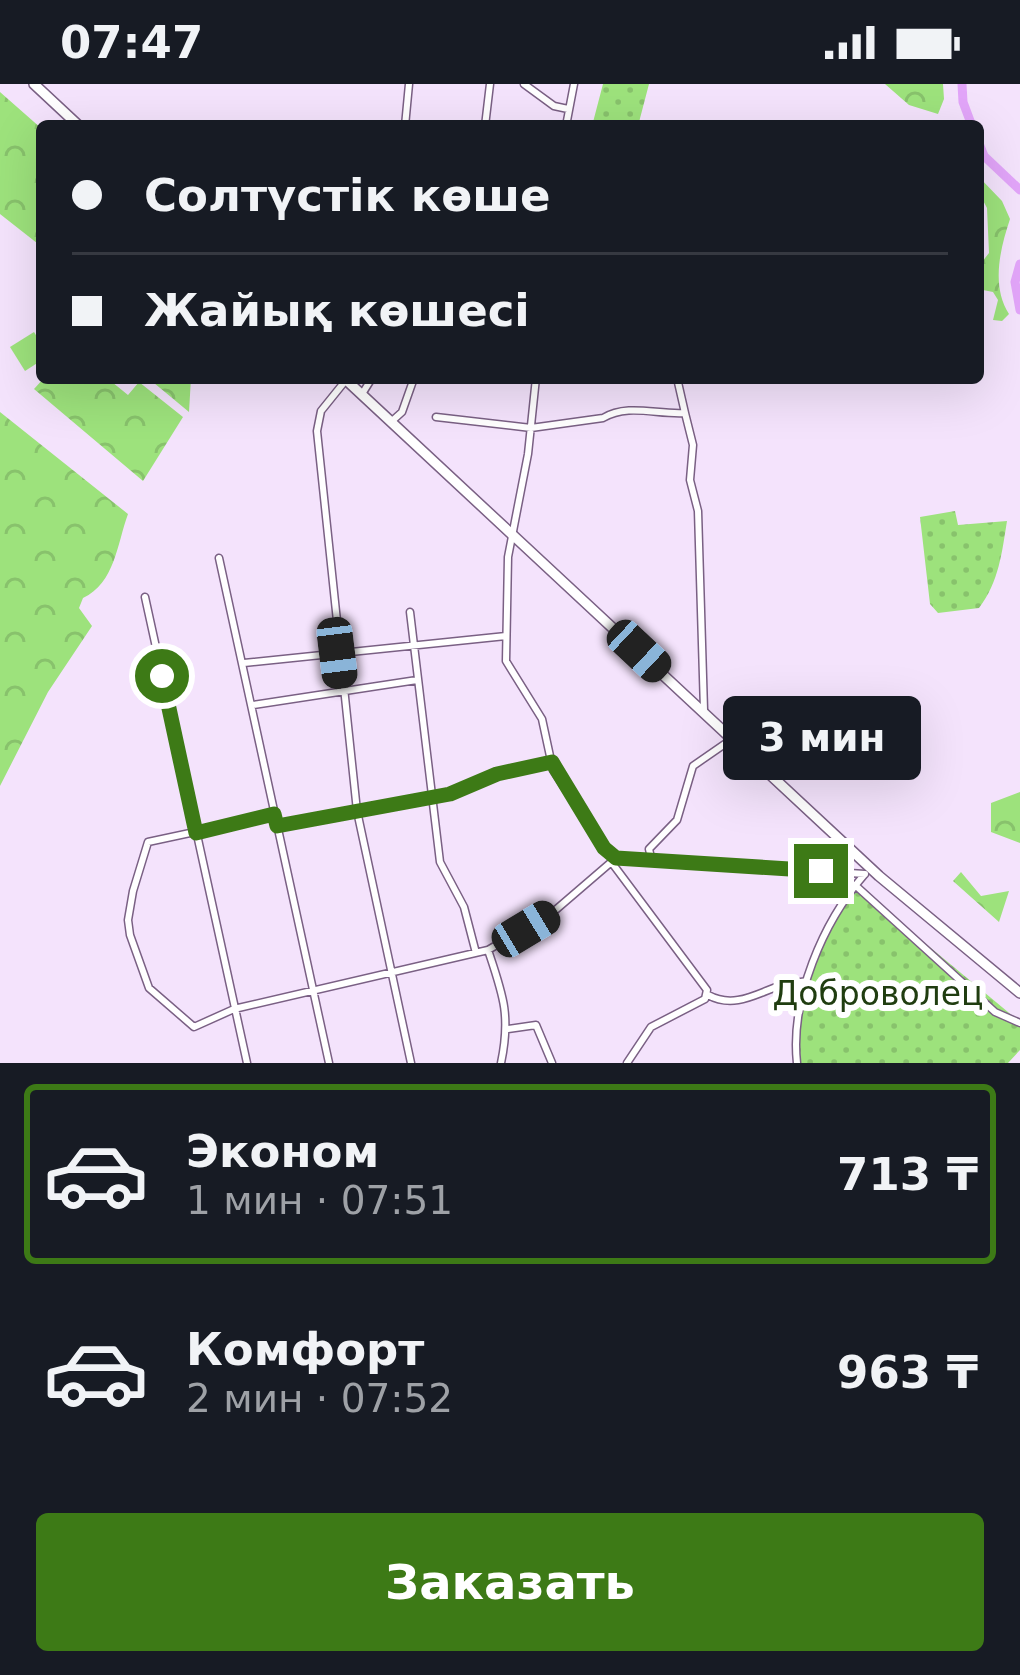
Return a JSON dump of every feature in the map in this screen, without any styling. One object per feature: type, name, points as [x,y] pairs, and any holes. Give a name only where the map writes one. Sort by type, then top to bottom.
[{"type":"main road","points":[[34,84],[73,120]]},
{"type":"main road","points":[[351,384],[704,712],[868,872],[1020,993]]},
{"type":"street","points":[[406,120],[410,84]]},
{"type":"street","points":[[486,120],[490,84]]},
{"type":"street","points":[[524,84],[554,106],[568,110]]},
{"type":"street","points":[[567,120],[574,84]]},
{"type":"street","points":[[341,384],[321,411],[316,430],[337,653],[357,811],[412,1063]]},
{"type":"street","points":[[362,394],[368,384]]},
{"type":"street","points":[[392,421],[402,412],[412,384]]},
{"type":"street","points":[[535,384],[512,533],[506,661],[542,718],[552,762],[604,848],[708,995],[721,1002],[758,997],[783,984],[808,981]]},
{"type":"street","points":[[678,384],[692,440],[689,480],[698,511],[704,712]]},
{"type":"street","points":[[436,417],[531,428],[629,411],[647,410],[658,416],[685,412]]},
{"type":"street","points":[[219,558],[329,1063]]},
{"type":"street","points":[[145,597],[247,1063]]},
{"type":"street","points":[[410,612],[440,862],[464,907],[477,955]]},
{"type":"street","points":[[244,663],[506,636]]},
{"type":"street","points":[[253,705],[417,680]]},
{"type":"street","points":[[652,862],[649,850],[677,820],[692,766],[732,739]]},
{"type":"street","points":[[277,826],[450,794],[497,774],[552,762]]},
{"type":"street","points":[[274,814],[148,842],[133,891],[130,935],[149,988],[194,1027],[234,1009],[477,955],[552,913],[614,860],[868,872]]},
{"type":"street","points":[[797,1063],[796,1033],[827,928],[868,872]]},
{"type":"street","points":[[855,885],[995,1012],[1020,1023]]},
{"type":"street","points":[[488,950],[508,1008],[501,1063]]},
{"type":"street","points":[[627,1063],[651,1027],[708,995]]},
{"type":"street","points":[[508,1029],[536,1025],[552,1063]]},
{"type":"green space","points":[[603,84],[649,84],[640,120],[594,120]]},
{"type":"green space","points":[[885,84],[943,84],[938,114],[909,105]]},
{"type":"green space","points":[[0,92],[36,124],[36,242],[0,214]]},
{"type":"green space","points":[[984,182],[1002,201],[1010,219],[999,267],[1000,292],[1009,314],[1002,321],[993,320],[998,300],[993,292],[984,290],[984,259],[989,253]]},
{"type":"green space","points":[[34,332],[36,364],[25,371],[10,347]]},
{"type":"green space","points":[[39,384],[114,384],[128,395],[142,384],[183,417],[143,481],[34,389]]},
{"type":"green space","points":[[155,384],[191,384],[189,412]]},
{"type":"green space","points":[[0,412],[128,514],[108,573],[79,608],[92,626],[48,692],[0,786]]},
{"type":"green space","points":[[955,511],[958,525],[1007,521],[995,577],[979,608],[938,613],[930,604],[920,517]]},
{"type":"green space","points":[[1020,792],[1020,843],[991,832],[991,803]]},
{"type":"green space","points":[[961,872],[981,896],[1009,891],[999,922],[953,881]]},
{"type":"green space","name":"Доброволец","points":[[855,885],[1020,1022],[1020,1050],[1008,1063],[800,1063],[797,1042],[803,996],[821,947]]},
{"type":"waterway","points":[[962,84],[970,120]]},
{"type":"waterway","points":[[984,156],[1020,190]]},
{"type":"waterway","points":[[1020,264],[1015,282],[1020,310]]},
{"type":"route","points":[[162,676],[196,833],[274,814],[277,826],[450,794],[481,779],[552,762],[604,848],[616,858],[821,871]]}]
